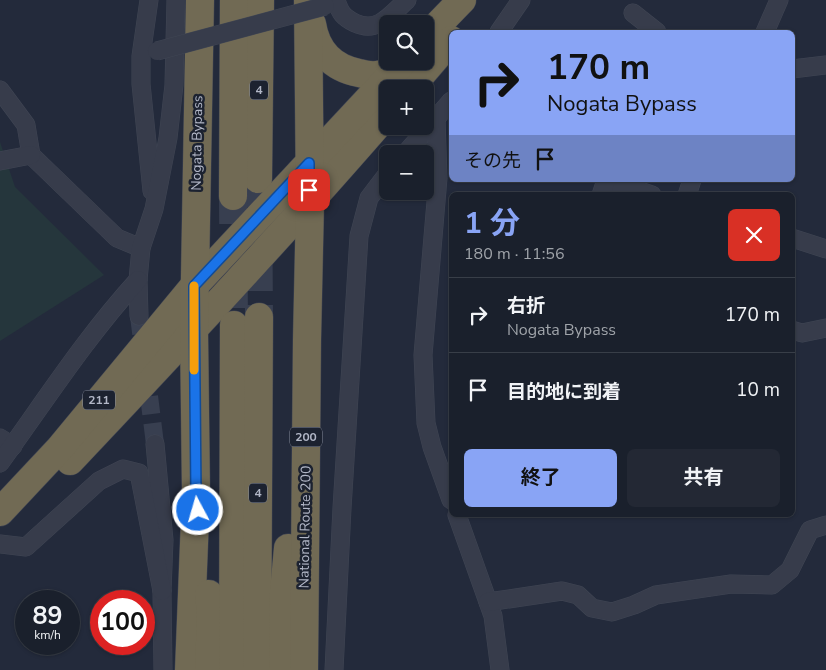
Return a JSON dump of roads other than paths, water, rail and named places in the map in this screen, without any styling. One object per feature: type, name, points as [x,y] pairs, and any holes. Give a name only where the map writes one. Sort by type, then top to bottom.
[{"type":"highway","name":"Nogata Bypass","points":[[194,286],[200,0]]},
{"type":"highway","name":"4","points":[[233,196],[234,0]]},
{"type":"highway","name":"4","points":[[258,179],[260,0]]},
{"type":"highway","points":[[434,29],[462,0]]},
{"type":"highway","points":[[458,30],[481,0]]},
{"type":"highway","points":[[323,1],[314,34],[322,52],[335,65],[348,71],[366,74],[404,72]]},
{"type":"highway","name":"200","points":[[310,204],[309,163],[323,1]]},
{"type":"highway","points":[[188,670],[196,494],[194,286],[309,163],[404,72],[449,41]]},
{"type":"highway","points":[[194,331],[310,204],[379,124]]},
{"type":"highway","name":"National Route 200","points":[[304,670],[310,204]]},
{"type":"highway","name":"211","points":[[0,512],[60,448],[194,286]]},
{"type":"highway","name":"4","points":[[233,670],[246,321],[257,670]]},
{"type":"highway","name":"211","points":[[0,531],[60,472],[194,331]]},
{"type":"highway","points":[[283,670],[284,591],[307,340]]},
{"type":"highway","points":[[196,494],[208,575],[211,614],[209,670]]},
{"type":"street","points":[[149,0],[149,53],[141,84],[154,209]]},
{"type":"street","points":[[112,308],[139,310],[138,280],[141,248],[154,209],[168,138],[174,85],[176,0]]},
{"type":"street","points":[[149,53],[323,1],[344,17],[364,27],[379,25],[407,0]]},
{"type":"street","points":[[500,30],[521,0]]},
{"type":"street","points":[[766,30],[779,0]]},
{"type":"street","points":[[633,13],[654,30]]},
{"type":"street","points":[[795,69],[826,65]]},
{"type":"street","points":[[0,90],[26,125],[31,155],[117,238],[141,248]]},
{"type":"street","points":[[413,145],[449,103]]},
{"type":"street","points":[[436,118],[438,178],[422,355],[426,423],[432,447],[449,494]]},
{"type":"street","points":[[0,161],[31,155]]},
{"type":"street","points":[[613,182],[643,192]]},
{"type":"street","points":[[334,670],[359,236],[368,198],[379,184]]},
{"type":"street","points":[[795,239],[825,246]]},
{"type":"street","points":[[0,463],[6,442],[112,308],[138,280]]},
{"type":"street","points":[[795,331],[802,333],[826,328]]},
{"type":"street","points":[[155,444],[164,540],[162,591],[163,670]]},
{"type":"street","points":[[0,544],[26,547],[99,481],[122,469],[139,473],[162,591]]},
{"type":"street","points":[[458,517],[493,616],[500,670]]},
{"type":"street","points":[[488,602],[562,591],[578,595],[592,608],[612,612],[656,595],[731,584],[772,585],[790,570],[810,530],[826,525]]},
{"type":"tunnel","points":[[258,179],[259,317]]},
{"type":"tunnel","points":[[233,196],[234,325]]},
{"type":"tunnel","points":[[139,316],[155,444]]}]
